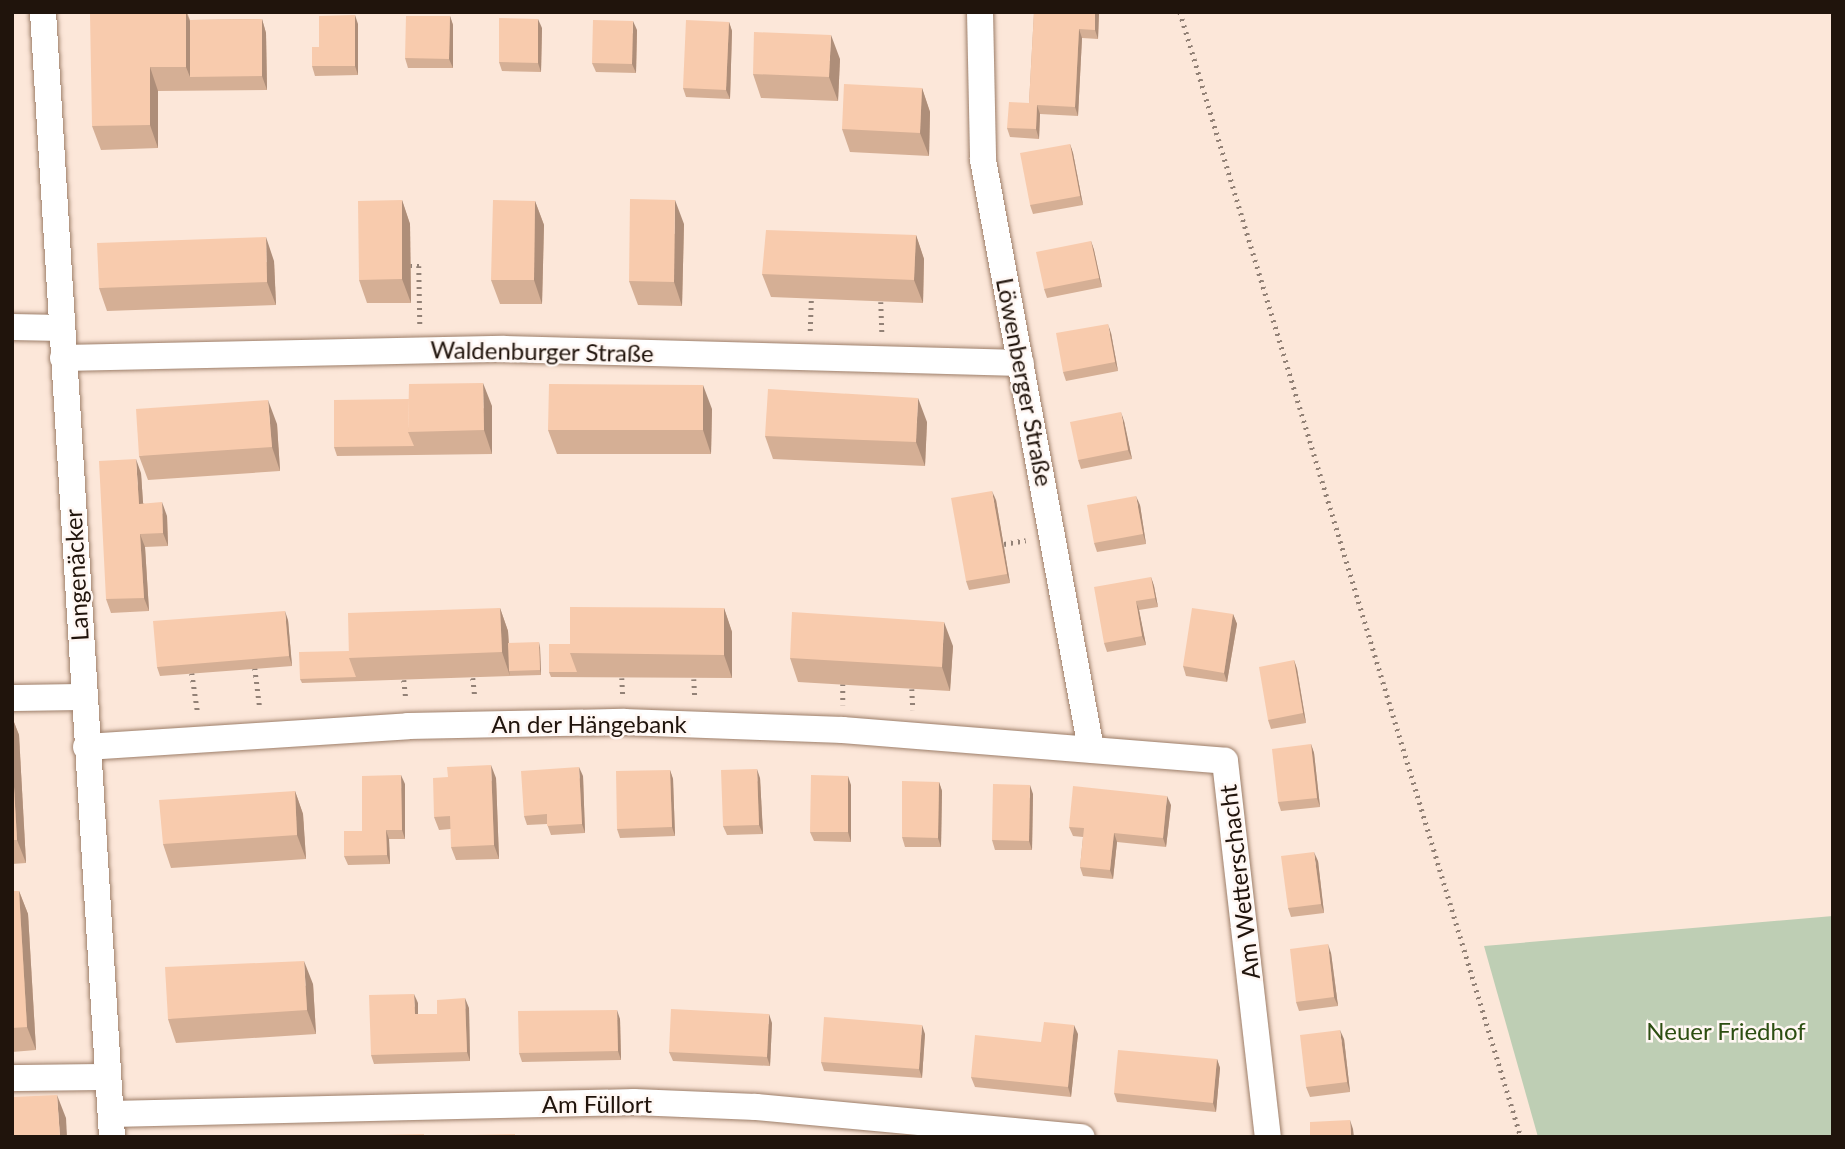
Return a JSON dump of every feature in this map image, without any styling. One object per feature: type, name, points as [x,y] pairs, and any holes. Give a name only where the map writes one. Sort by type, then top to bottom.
[{"type":"street","name":"Langenäcker","points":[[43,12],[111,1125]]},
{"type":"street","name":"Löwenberger Straße","points":[[980,12],[983,160],[1091,749]]},
{"type":"street","points":[[12,327],[62,328]]},
{"type":"street","name":"Waldenburger Straße","points":[[63,358],[420,349],[738,353],[1021,363]]},
{"type":"street","points":[[12,698],[83,697]]},
{"type":"street","name":"An der Hängebank","points":[[86,747],[263,733],[478,723],[624,722],[843,730],[1091,749]]},
{"type":"street","name":"Am Wetterschacht","points":[[1091,749],[1225,761],[1268,1137]]},
{"type":"street","points":[[12,1078],[108,1077]]},
{"type":"street","name":"Am Füllort","points":[[111,1125],[634,1102],[756,1107],[1082,1137]]},
{"type":"path","points":[[1180,12],[1521,1137]]},
{"type":"path","points":[[410,266],[419,266],[420,349]]},
{"type":"path","points":[[255,668],[263,733]]},
{"type":"path","points":[[192,673],[202,738]]},
{"type":"green space","name":"Neuer Friedhof","points":[[1833,916],[1833,1137],[1538,1137],[1484,946]]},
{"type":"building","points":[[186,12],[186,67],[150,67],[150,125],[92,126],[90,14]]},
{"type":"building","points":[[1034,12],[1095,12],[1095,30],[1079,29],[1075,107],[1037,105],[1036,129],[1007,128],[1009,102],[1029,103]]},
{"type":"building","points":[[355,15],[355,66],[312,66],[312,47],[319,47],[319,16]]},
{"type":"building","points":[[406,16],[450,16],[449,59],[405,58]]},
{"type":"building","points":[[499,18],[538,19],[538,63],[499,62]]},
{"type":"building","points":[[262,19],[262,76],[190,77],[190,20]]},
{"type":"building","points":[[593,20],[633,21],[632,64],[592,63]]},
{"type":"building","points":[[686,20],[729,22],[726,90],[683,88]]},
{"type":"building","points":[[754,32],[831,35],[829,77],[753,74]]},
{"type":"building","points":[[844,84],[922,88],[920,133],[842,129]]},
{"type":"building","points":[[1070,144],[1080,196],[1030,205],[1020,153]]},
{"type":"building","points":[[630,199],[675,200],[674,282],[629,281]]},
{"type":"building","points":[[402,200],[402,279],[359,280],[358,201]]},
{"type":"building","points":[[493,200],[535,201],[534,280],[491,280]]},
{"type":"building","points":[[766,230],[916,235],[914,280],[762,274]]},
{"type":"building","points":[[266,237],[267,282],[99,288],[97,243]]},
{"type":"building","points":[[1091,241],[1099,278],[1044,289],[1036,252]]},
{"type":"building","points":[[1108,324],[1115,362],[1063,372],[1056,333]]},
{"type":"building","points":[[483,383],[484,430],[408,432],[409,384]]},
{"type":"building","points":[[549,384],[703,385],[703,430],[548,430]]},
{"type":"building","points":[[768,389],[918,398],[916,442],[765,436]]},
{"type":"building","points":[[409,399],[408,432],[414,446],[334,447],[334,400]]},
{"type":"building","points":[[268,400],[272,447],[139,456],[136,409]]},
{"type":"building","points":[[1121,412],[1128,450],[1078,460],[1070,422]]},
{"type":"building","points":[[136,459],[139,504],[162,502],[163,533],[140,534],[144,598],[106,599],[99,461]]},
{"type":"building","points":[[992,491],[1007,574],[966,581],[951,498]]},
{"type":"building","points":[[1136,496],[1143,534],[1094,543],[1087,505]]},
{"type":"building","points":[[1151,577],[1155,598],[1136,601],[1142,636],[1104,643],[1094,587]]},
{"type":"building","points":[[570,607],[724,608],[724,655],[570,653]]},
{"type":"building","points":[[500,608],[502,652],[349,658],[348,613]]},
{"type":"building","points":[[1192,608],[1233,614],[1224,673],[1183,666]]},
{"type":"building","points":[[285,611],[289,656],[157,667],[153,621]]},
{"type":"building","points":[[792,612],[944,622],[942,667],[790,658]]},
{"type":"building","points":[[539,642],[540,670],[509,671],[508,643]]},
{"type":"building","points":[[549,644],[570,644],[570,653],[577,672],[549,672]]},
{"type":"building","points":[[349,651],[356,677],[300,679],[299,652]]},
{"type":"building","points":[[1294,660],[1303,713],[1268,720],[1259,667]]},
{"type":"building","points":[[1311,744],[1317,798],[1278,802],[1272,749]]},
{"type":"building","points":[[12,751],[17,840],[12,840]]},
{"type":"building","points":[[491,765],[494,845],[451,847],[450,816],[434,817],[433,778],[448,777],[447,767]]},
{"type":"building","points":[[579,767],[582,824],[547,826],[547,814],[524,816],[521,771]]},
{"type":"building","points":[[757,769],[759,825],[723,826],[721,770]]},
{"type":"building","points":[[670,770],[672,827],[617,829],[616,771]]},
{"type":"building","points":[[401,775],[402,830],[386,830],[387,855],[344,856],[344,831],[362,831],[362,776]]},
{"type":"building","points":[[811,775],[848,776],[848,832],[810,832]]},
{"type":"building","points":[[902,781],[939,782],[938,838],[902,837]]},
{"type":"building","points":[[993,784],[1030,785],[1029,841],[992,840]]},
{"type":"building","points":[[1073,786],[1167,796],[1163,838],[1114,833],[1110,870],[1080,867],[1084,828],[1069,827]]},
{"type":"building","points":[[295,791],[297,835],[163,844],[159,800]]},
{"type":"building","points":[[1314,852],[1321,904],[1288,908],[1281,856]]},
{"type":"building","points":[[12,891],[19,891],[27,1027],[12,1028]]},
{"type":"building","points":[[1328,944],[1334,997],[1296,1002],[1290,949]]},
{"type":"building","points":[[304,961],[307,1010],[168,1019],[165,967]]},
{"type":"building","points":[[414,994],[415,1014],[437,1014],[437,1000],[465,998],[467,1052],[371,1055],[369,995]]},
{"type":"building","points":[[671,1009],[769,1014],[767,1057],[669,1052]]},
{"type":"building","points":[[617,1010],[618,1051],[519,1053],[518,1011]]},
{"type":"building","points":[[824,1017],[922,1025],[919,1069],[821,1062]]},
{"type":"building","points":[[1044,1022],[1074,1025],[1068,1087],[971,1077],[975,1035],[1041,1042]]},
{"type":"building","points":[[1340,1030],[1347,1082],[1306,1087],[1300,1035]]},
{"type":"building","points":[[1118,1050],[1217,1059],[1213,1103],[1114,1093]]},
{"type":"building","points":[[57,1095],[60,1137],[14,1137],[12,1097]]},
{"type":"building","points":[[1350,1120],[1351,1137],[1310,1137],[1310,1122]]},
{"type":"building","points":[[424,1134],[424,1137],[381,1137],[381,1135]]},
{"type":"building","points":[[515,1134],[515,1137],[472,1137],[472,1135]]},
{"type":"building","points":[[607,1136],[607,1137],[565,1137]]}]
